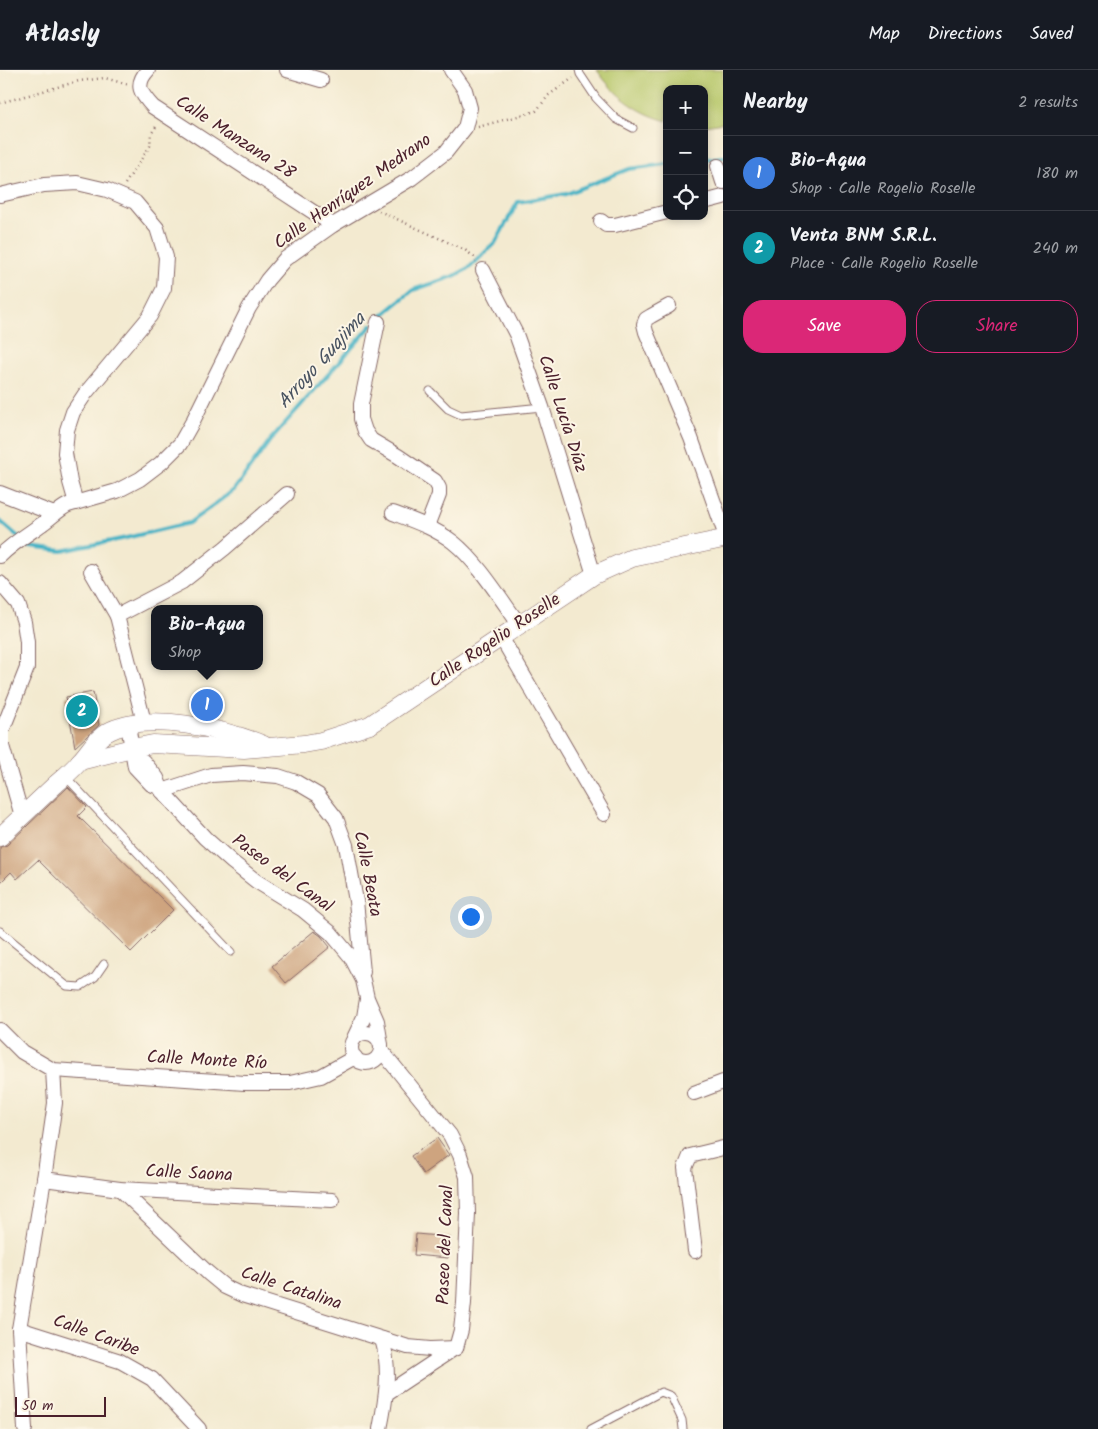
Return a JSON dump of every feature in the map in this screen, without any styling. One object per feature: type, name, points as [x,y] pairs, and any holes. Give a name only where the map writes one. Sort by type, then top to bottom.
[{"type":"street","points":[[140,88],[142,77],[148,70]]},
{"type":"street","points":[[287,70],[321,80]]},
{"type":"street","name":"Calle Henríquez Medrano","points":[[0,556],[62,508],[117,491],[140,479],[161,463],[180,444],[249,308],[267,280],[285,259],[333,225],[412,178],[446,152],[464,128],[470,108],[465,90],[452,70]]},
{"type":"street","name":"Calle Manzana 28","points":[[140,88],[144,98],[153,107],[333,225]]},
{"type":"street","points":[[718,166],[723,182]]},
{"type":"street","points":[[0,195],[44,185],[76,184],[118,194],[135,202],[157,228],[166,257],[164,288],[150,316],[85,394],[73,412],[67,430],[65,453],[76,503]]},
{"type":"street","points":[[708,201],[723,198]]},
{"type":"street","points":[[601,221],[606,225],[615,225],[663,213]]},
{"type":"street","name":"Calle Lucía Díaz","points":[[483,270],[516,334],[542,407],[594,575]]},
{"type":"street","points":[[668,306],[646,319],[644,324],[691,438],[723,528]]},
{"type":"street","points":[[378,322],[361,404],[361,419],[370,440],[435,481],[439,488],[439,495],[427,526]]},
{"type":"street","points":[[0,493],[54,514]]},
{"type":"street","points":[[117,616],[182,582],[225,548],[286,494]]},
{"type":"street","points":[[393,513],[427,526],[453,542],[477,566],[519,624]]},
{"type":"street","name":"Calle Rogelio Roselle","points":[[80,761],[133,753],[153,744],[244,749],[304,744],[321,741],[370,725],[594,575],[632,558],[723,539]]},
{"type":"street","points":[[91,571],[117,616],[136,723],[133,753]]},
{"type":"street","points":[[0,583],[18,604],[24,622],[28,649],[27,668],[1,730],[2,746],[22,816]]},
{"type":"street","points":[[501,637],[604,814]]},
{"type":"street","name":"Calle Rogelio Roselle","points":[[0,837],[65,776],[105,733],[136,723],[171,723],[214,729],[269,747]]},
{"type":"street","name":"Paseo del Canal","points":[[133,753],[143,761],[157,778],[161,789],[205,838],[256,881],[304,910],[331,933],[351,957],[363,980],[367,998],[377,1021],[381,1048],[450,1135],[460,1155],[467,1177],[468,1213],[464,1303],[461,1330],[456,1348]]},
{"type":"street","name":"Calle Beata","points":[[161,789],[211,775],[243,773],[278,776],[296,782],[318,795],[336,818],[346,846],[356,901],[363,980]]},
{"type":"street","name":"Paseo del Canal","points":[[354,1038],[364,1017],[367,998]]},
{"type":"street","name":"Calle Monte Río","points":[[0,1030],[22,1052],[52,1070],[245,1083],[290,1083],[322,1076],[355,1057]]},
{"type":"street","points":[[368,1032],[377,1036],[381,1048],[377,1059],[373,1062],[363,1062],[355,1057],[351,1048],[354,1038],[368,1032]]},
{"type":"street","points":[[25,1429],[19,1329],[55,1103],[52,1070]]},
{"type":"street","points":[[694,1093],[723,1082]]},
{"type":"street","points":[[695,1251],[685,1168],[690,1156],[723,1148]]},
{"type":"street","name":"Calle Saona","points":[[44,1179],[120,1189],[332,1200]]},
{"type":"street","name":"Calle Catalina","points":[[120,1189],[208,1273],[225,1287],[242,1296],[408,1347],[430,1349],[456,1348]]},
{"type":"street","name":"Calle Caribe","points":[[19,1329],[120,1361],[152,1380],[199,1429]]},
{"type":"street","points":[[380,1429],[387,1393],[386,1352],[382,1339]]},
{"type":"street","points":[[387,1393],[456,1348]]},
{"type":"lane","points":[[579,72],[596,98],[616,118],[634,128]]},
{"type":"lane","points":[[430,391],[448,409],[460,415],[542,407]]},
{"type":"lane","points":[[65,776],[232,952]]},
{"type":"lane","points":[[0,931],[67,986],[80,987],[95,977],[104,964]]},
{"type":"lane","points":[[591,1429],[661,1392],[671,1396],[682,1420],[683,1429]]},
{"type":"path","points":[[464,128],[482,126],[536,111],[550,95],[579,72]]},
{"type":"path","points":[[0,103],[79,81],[105,78],[140,88]]},
{"type":"path","points":[[118,194],[150,146],[151,134],[165,115]]},
{"type":"path","points":[[367,205],[465,250],[473,256]]},
{"type":"green space","points":[[597,70],[723,70],[723,123],[708,125],[708,85],[663,85],[663,120],[627,102]]},
{"type":"building","points":[[93,692],[99,725],[75,747],[66,697]]},
{"type":"building","points":[[199,692],[220,697],[216,716],[195,712]]},
{"type":"building","points":[[68,787],[87,807],[78,816],[173,910],[131,952],[38,860],[17,879],[11,872],[0,883],[0,847],[7,845]]},
{"type":"building","points":[[314,931],[330,947],[286,983],[272,966]]},
{"type":"building","points":[[437,1138],[449,1155],[423,1174],[411,1156]]},
{"type":"building","points":[[416,1234],[450,1237],[448,1258],[414,1255]]},
{"type":"waterway","name":"Arroyo Guajima","points":[[708,159],[723,157]]},
{"type":"waterway","name":"Arroyo Guajima","points":[[379,318],[413,290],[454,276],[469,268],[495,243],[518,202],[566,194],[629,169],[663,165]]},
{"type":"waterway","name":"Arroyo Guajima","points":[[0,521],[30,547],[62,551],[189,523],[234,490],[271,439],[372,325]]},
{"type":"place","name":"Bio-Aqua","points":[[207,705]]},
{"type":"place","name":"Venta BNM S.R.L.","points":[[82,711]]}]
